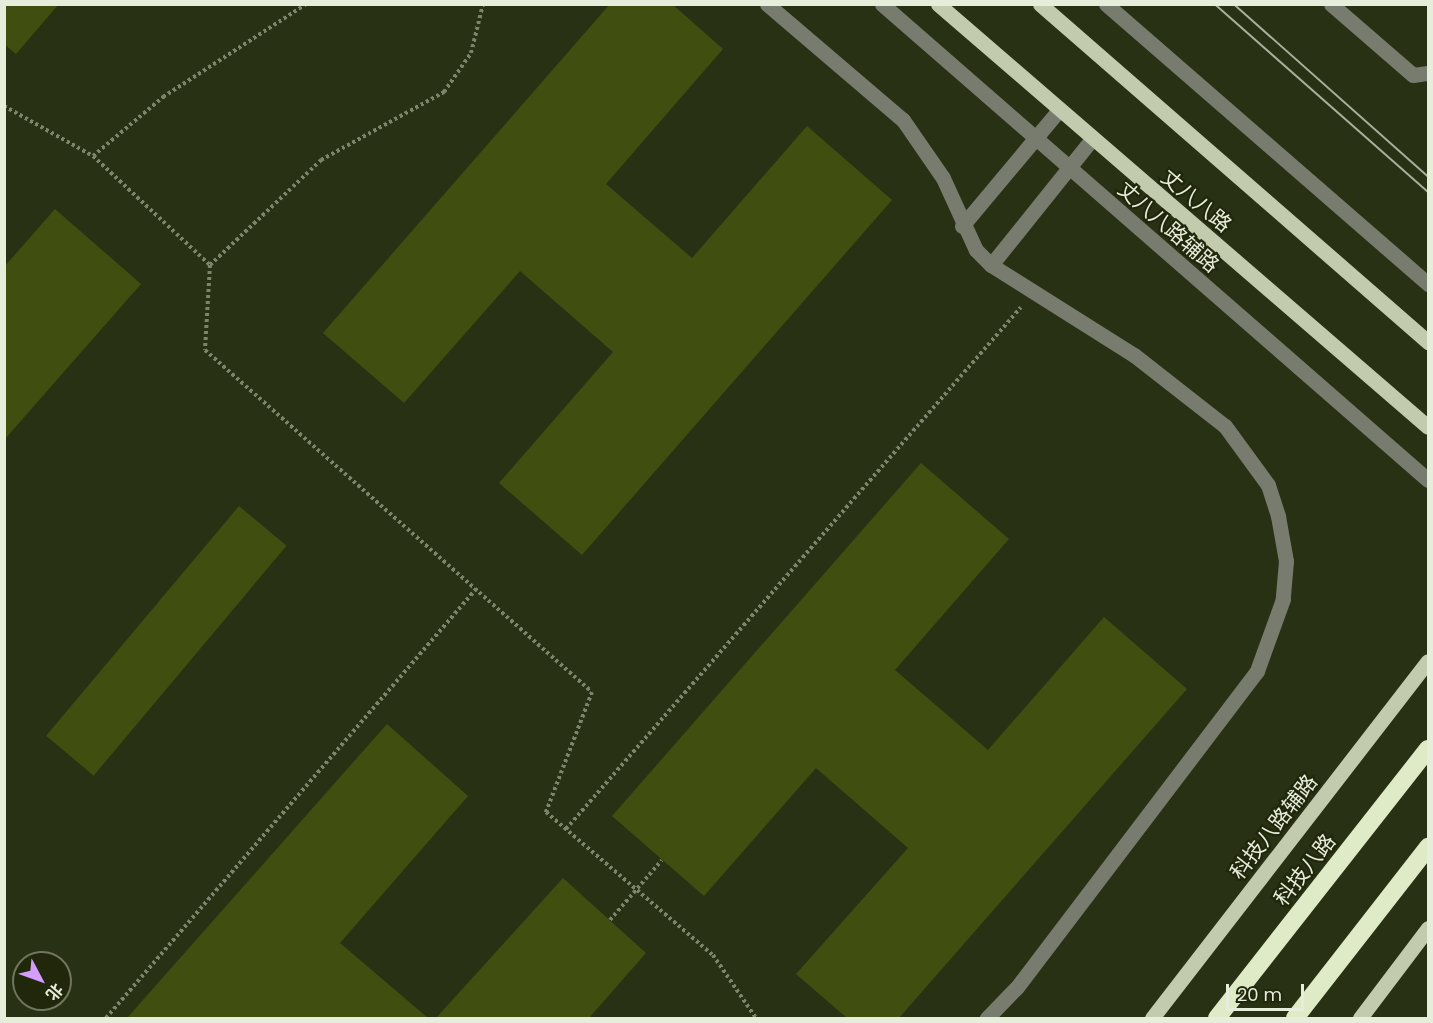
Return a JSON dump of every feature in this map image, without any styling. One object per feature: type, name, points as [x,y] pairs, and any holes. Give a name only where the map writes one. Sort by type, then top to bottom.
[{"type":"highway","name":"科技八路","points":[[1218,1017],[1428,750]]},
{"type":"highway","points":[[1295,1018],[1428,848]]},
{"type":"main road","name":"丈八八路","points":[[938,4],[1428,427]]},
{"type":"main road","points":[[1040,4],[1428,342]]},
{"type":"main road","name":"科技八路辅路","points":[[1152,1018],[1428,661]]},
{"type":"main road","points":[[1360,1018],[1428,928]]},
{"type":"street","points":[[767,4],[903,120],[943,178],[962,226],[991,265],[1033,294],[1134,355],[1225,426],[1268,485],[1286,561],[1283,599],[1257,670],[1016,988],[987,1018]]},
{"type":"street","name":"丈八八路辅路","points":[[882,4],[1428,480]]},
{"type":"street","points":[[1106,4],[1428,284]]},
{"type":"street","points":[[1331,4],[1413,75],[1428,73]]},
{"type":"street","points":[[962,226],[1059,110]]},
{"type":"street","points":[[991,265],[1092,139]]},
{"type":"path","points":[[93,156],[163,97],[306,4]]},
{"type":"path","points":[[483,4],[471,53],[444,92],[321,160],[210,265],[205,350],[592,692],[546,812],[713,955],[756,1018]]},
{"type":"path","points":[[4,106],[93,156],[210,265]]},
{"type":"path","points":[[566,829],[1033,294]]},
{"type":"path","points":[[106,1018],[476,589]]},
{"type":"path","points":[[610,920],[662,860]]},
{"type":"building","points":[[4,4],[59,4],[16,54],[4,44]]},
{"type":"building","points":[[610,4],[672,4],[723,49],[606,184],[692,258],[807,126],[892,200],[582,555],[499,483],[613,352],[520,271],[404,403],[323,333]]},
{"type":"building","points":[[55,209],[141,284],[5,439],[5,266]]},
{"type":"building","points":[[921,463],[1009,539],[895,670],[988,750],[1104,617],[1187,689],[899,1018],[847,1018],[796,974],[908,848],[816,768],[704,896],[612,816]]},
{"type":"building","points":[[239,506],[286,546],[94,776],[46,736]]},
{"type":"building","points":[[387,724],[468,796],[340,943],[428,1018],[127,1018]]},
{"type":"building","points":[[563,878],[646,953],[589,1018],[436,1018]]},
{"type":"tram line","points":[[1215,4],[1428,192]]},
{"type":"tram line","points":[[1234,4],[1428,176]]}]
